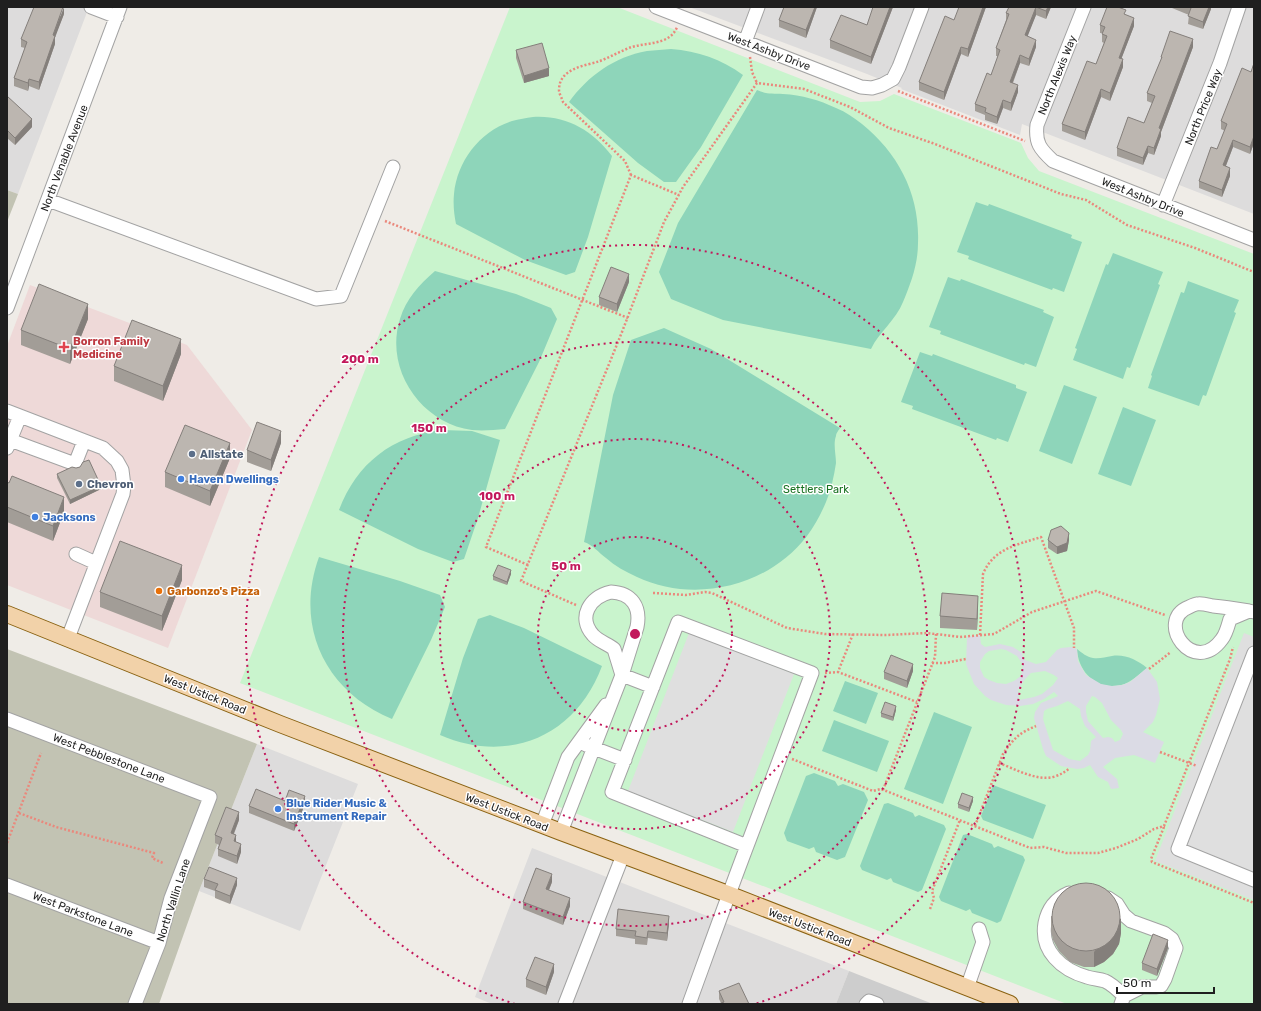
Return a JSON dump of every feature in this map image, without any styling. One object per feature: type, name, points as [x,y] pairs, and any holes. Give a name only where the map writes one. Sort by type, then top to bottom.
[{"type":"main road","name":"West Ustick Road","points":[[7,614],[280,724],[542,825],[728,894],[1010,1004]]},
{"type":"street","points":[[91,7],[119,12]]},
{"type":"street","name":"West Ashby Drive","points":[[656,7],[861,87],[888,87]]},
{"type":"street","points":[[745,42],[758,7]]},
{"type":"street","points":[[888,87],[899,67],[922,7]]},
{"type":"street","name":"North Alexis Way","points":[[1038,145],[1036,135],[1037,125],[1084,7]]},
{"type":"street","name":"North Price Way","points":[[1163,206],[1220,63],[1239,7]]},
{"type":"street","name":"North Venable Avenue","points":[[7,308],[119,12]]},
{"type":"street","name":"West Ashby Drive","points":[[1038,145],[1053,161],[1163,206],[1254,240]]},
{"type":"street","points":[[48,200],[316,299],[341,296],[393,167]]},
{"type":"street","points":[[7,411],[103,448],[117,461],[122,470],[124,486],[121,500],[68,638]]},
{"type":"street","points":[[20,416],[9,444],[76,464],[84,441]]},
{"type":"street","points":[[76,554],[96,563]]},
{"type":"street","points":[[561,832],[622,675],[638,620],[636,606],[631,600],[618,592],[611,592],[597,597],[588,609],[587,623],[594,636],[600,641],[607,643],[614,650],[622,675]]},
{"type":"street","points":[[1198,604],[1252,612],[1230,619],[1223,638],[1215,647],[1201,653],[1188,650],[1180,642],[1176,632],[1175,620],[1183,609],[1198,604]]},
{"type":"street","points":[[689,1004],[728,894],[747,846],[812,673],[678,622],[612,792],[747,846]]},
{"type":"street","points":[[1254,654],[1178,849],[1254,880]]},
{"type":"street","points":[[622,675],[653,687]]},
{"type":"street","points":[[542,825],[568,757],[615,692]]},
{"type":"street","name":"West Pebblestone Lane","points":[[7,719],[210,796]]},
{"type":"street","points":[[578,742],[625,760]]},
{"type":"street","name":"North Vallin Lane","points":[[136,1004],[159,943],[171,898],[210,796]]},
{"type":"street","points":[[565,1004],[623,855]]},
{"type":"street","name":"West Parkstone Lane","points":[[7,885],[159,943]]},
{"type":"street","points":[[1089,890],[1106,896],[1117,904],[1124,915],[1131,921],[1164,933],[1172,939],[1176,948],[1161,986],[1155,988],[1142,987],[1123,1000],[1106,981],[1069,971],[1053,956],[1045,942],[1044,925],[1046,915],[1052,905],[1062,896],[1073,892],[1089,890]]},
{"type":"street","points":[[967,988],[983,942],[979,929]]},
{"type":"street","points":[[866,1004],[869,1001],[877,1004]]},
{"type":"path","points":[[678,25],[676,30],[662,41],[630,48],[602,60],[569,70],[562,80],[559,90],[563,102],[625,161],[631,175],[679,195]]},
{"type":"path","points":[[751,54],[750,62],[752,72],[757,83]]},
{"type":"path","points":[[588,609],[576,606],[521,581],[628,318],[664,222],[679,195],[757,83]]},
{"type":"path","points":[[757,83],[804,89],[850,107],[889,128],[936,144],[1061,194],[1086,200],[1127,225],[1195,248],[1254,272]]},
{"type":"path","points":[[888,87],[1025,141]]},
{"type":"path","points":[[528,565],[486,547],[631,175]]},
{"type":"path","points":[[373,217],[628,318]]},
{"type":"path","points":[[980,635],[983,574],[986,566],[991,559],[1004,550],[1041,537],[1074,628],[1074,648]]},
{"type":"path","points":[[653,593],[686,595],[705,592],[712,593],[787,628],[825,634],[936,634],[960,637],[994,634],[1032,612],[1096,591],[1163,614],[1175,620]]},
{"type":"path","points":[[853,634],[838,672],[917,702]]},
{"type":"path","points":[[883,790],[932,663],[936,634]]},
{"type":"path","points":[[1233,647],[1230,660],[1164,826],[1152,862],[1254,903]]},
{"type":"path","points":[[1149,669],[1171,652]]},
{"type":"path","points":[[932,663],[945,664],[966,659]]},
{"type":"path","points":[[975,826],[1003,754],[1018,735],[1036,726]]},
{"type":"path","points":[[1160,752],[1209,771]]},
{"type":"path","points":[[7,843],[41,753]]},
{"type":"path","points":[[781,755],[873,790],[883,790],[1030,848],[1044,847],[1066,852],[1098,853],[1116,848],[1138,839],[1154,829],[1164,826]]},
{"type":"path","points":[[999,763],[1036,777],[1044,778],[1060,774],[1070,768]]},
{"type":"path","points":[[18,813],[56,827],[154,852],[152,858],[163,862]]},
{"type":"path","points":[[930,909],[934,898],[932,891],[960,820]]},
{"type":"shaded area","points":[[7,7],[89,7],[18,194],[7,190]]},
{"type":"shaded area","points":[[689,7],[1254,7],[1254,214],[1022,124],[1020,135],[901,89],[902,88],[867,74]]},
{"type":"shaded area","points":[[7,190],[18,194],[7,222]]},
{"type":"shaded area","points":[[30,285],[187,345],[252,430],[168,648],[7,585],[7,346]]},
{"type":"shaded area","points":[[689,633],[794,674],[733,832],[628,791]]},
{"type":"shaded area","points":[[1244,633],[1254,637],[1254,900],[1155,861]]},
{"type":"shaded area","points":[[980,635],[981,644],[985,647],[1000,644],[1013,647],[1022,653],[1025,660],[1036,664],[1046,662],[1057,650],[1061,648],[1071,647],[1077,649],[1078,661],[1086,675],[1101,684],[1112,686],[1130,682],[1147,668],[1157,682],[1160,699],[1153,722],[1143,732],[1164,742],[1155,763],[1134,755],[1115,758],[1103,767],[1117,779],[1119,788],[1111,789],[1108,782],[1098,777],[1090,765],[1077,769],[1061,766],[1046,756],[1034,718],[1035,712],[1041,703],[1058,696],[1054,692],[1033,704],[1020,706],[1006,705],[991,700],[974,684],[966,664],[967,637]],"holes":[[[1001,649],[1017,656],[1023,665],[1021,676],[1006,684],[997,683],[984,677],[980,668],[980,662],[989,651]],[[1045,671],[1058,678],[1053,685],[1042,694],[1019,700],[1018,690],[1031,673]],[[1092,696],[1102,703],[1111,720],[1123,734],[1120,740],[1115,742],[1112,738],[1103,738],[1088,721],[1086,706]],[[1068,701],[1080,709],[1085,726],[1096,737],[1091,741],[1088,755],[1080,761],[1069,759],[1053,750],[1043,719],[1044,711]]]},
{"type":"shaded area","points":[[7,649],[257,744],[199,891],[159,1004],[7,1004]]},
{"type":"shaded area","points":[[257,744],[358,784],[300,931],[199,891]]},
{"type":"shaded area","points":[[532,848],[849,971],[836,1004],[492,1004],[475,997]]},
{"type":"shaded area","points":[[849,971],[933,1004],[836,1004]]},
{"type":"green space","name":"Settlers Park","points":[[510,7],[617,7],[860,102],[880,101],[894,94],[1021,143],[1028,158],[1039,171],[1254,254],[1254,1004],[1067,1004],[240,683]]},
{"type":"green space","points":[[671,49],[700,54],[718,60],[743,75],[701,147],[676,182],[664,182],[638,163],[569,102],[593,76],[613,63],[647,51]]},
{"type":"green space","points":[[757,90],[767,93],[797,95],[810,98],[847,113],[862,124],[887,148],[905,177],[911,192],[918,225],[918,251],[914,273],[900,308],[878,337],[871,349],[723,320],[671,299],[659,272],[678,223]]},
{"type":"green space","points":[[533,117],[556,119],[577,126],[596,139],[612,156],[588,237],[575,272],[566,275],[525,260],[456,224],[454,213],[454,194],[456,182],[465,159],[472,149],[480,140],[500,126],[515,120]]},
{"type":"green space","points":[[976,202],[988,206],[989,204],[1072,235],[1071,238],[1082,242],[1064,292],[1053,288],[1052,290],[968,259],[969,256],[957,252]]},
{"type":"green space","points":[[1113,253],[1163,272],[1158,284],[1160,285],[1130,368],[1127,367],[1123,379],[1073,360],[1077,349],[1075,348],[1106,264],[1108,265]]},
{"type":"green space","points":[[435,271],[516,294],[551,308],[557,319],[539,362],[505,429],[472,430],[454,425],[437,417],[423,405],[411,391],[402,374],[397,356],[396,338],[400,319],[409,299]]},
{"type":"green space","points":[[948,277],[960,281],[961,279],[1044,310],[1043,312],[1054,317],[1036,367],[1025,363],[1024,365],[940,334],[941,331],[929,327]]},
{"type":"green space","points":[[1188,281],[1239,300],[1234,312],[1236,313],[1206,396],[1203,395],[1199,406],[1148,388],[1151,375],[1181,292],[1184,293]]},
{"type":"green space","points":[[664,328],[711,349],[840,428],[835,439],[836,463],[829,493],[813,528],[791,554],[772,568],[751,579],[729,586],[706,589],[682,589],[659,585],[621,569],[593,547],[584,542],[613,395],[631,340]]},
{"type":"green space","points":[[920,352],[932,356],[933,354],[1016,385],[1016,388],[1027,392],[1008,442],[997,438],[996,440],[912,409],[913,406],[901,402]]},
{"type":"green space","points":[[1064,385],[1097,397],[1072,464],[1039,451]]},
{"type":"green space","points":[[1123,407],[1156,420],[1131,486],[1098,474]]},
{"type":"green space","points":[[442,430],[472,431],[500,440],[478,518],[464,559],[453,562],[418,549],[339,510],[356,479],[366,466],[378,455],[407,438]]},
{"type":"green space","points":[[319,557],[400,581],[440,595],[445,607],[431,640],[392,719],[369,707],[349,692],[333,674],[321,653],[313,631],[310,607],[312,583]]},
{"type":"green space","points":[[490,615],[524,628],[602,666],[590,690],[575,711],[558,727],[537,738],[515,745],[491,747],[466,744],[440,735],[463,658],[478,619]]},
{"type":"green space","points":[[1077,649],[1093,658],[1112,656],[1126,657],[1139,662],[1147,668],[1125,684],[1112,686],[1104,685],[1090,678],[1085,672],[1078,657]]},
{"type":"green space","points":[[845,681],[878,693],[866,724],[833,711]]},
{"type":"green space","points":[[934,712],[972,727],[943,804],[904,789]]},
{"type":"green space","points":[[834,720],[889,741],[877,772],[822,751]]},
{"type":"green space","points":[[814,773],[835,781],[838,786],[843,784],[864,792],[868,800],[845,857],[837,860],[816,852],[814,847],[809,849],[787,841],[784,833],[806,776]]},
{"type":"green space","points":[[993,785],[1046,805],[1033,839],[983,820],[981,816]]},
{"type":"green space","points":[[888,803],[913,813],[915,817],[919,815],[944,825],[946,829],[922,890],[918,892],[893,882],[891,878],[887,880],[862,870],[860,866],[884,804]]},
{"type":"green space","points":[[967,834],[992,844],[994,848],[998,846],[1023,856],[1025,860],[1001,921],[997,923],[972,913],[970,909],[966,911],[941,901],[939,897],[963,835]]},
{"type":"building","points":[[34,7],[63,7],[53,35],[55,36],[39,82],[29,79],[28,83],[14,78],[27,42],[21,39]]},
{"type":"building","points":[[784,7],[815,7],[806,30],[779,20]]},
{"type":"building","points":[[873,7],[890,7],[871,57],[830,40],[841,15],[867,25]]},
{"type":"building","points":[[959,7],[983,7],[968,49],[961,47],[944,92],[919,82],[945,16],[954,20]]},
{"type":"building","points":[[1009,7],[1036,7],[1025,35],[1036,40],[1029,59],[1020,55],[1010,82],[1018,85],[1011,103],[1003,100],[997,117],[985,112],[986,108],[975,104],[987,73],[991,75],[1000,50],[996,48],[1009,14],[1006,13]]},
{"type":"building","points":[[1036,7],[1048,7],[1046,11]]},
{"type":"building","points":[[1107,7],[1118,7],[1126,10],[1124,14],[1134,18],[1119,58],[1123,59],[1110,93],[1101,89],[1085,132],[1062,124],[1087,61],[1096,64],[1107,36],[1102,34],[1105,27],[1100,25]]},
{"type":"building","points":[[1188,7],[1209,7],[1203,22],[1188,16],[1191,8]]},
{"type":"building","points":[[1170,31],[1193,39],[1159,128],[1161,129],[1154,148],[1148,146],[1143,158],[1117,148],[1128,117],[1144,123],[1155,96],[1147,93],[1162,57]]},
{"type":"building","points":[[542,43],[549,68],[524,76],[516,50]]},
{"type":"building","points":[[1254,63],[1254,136],[1250,147],[1233,140],[1223,165],[1230,168],[1222,190],[1199,181],[1211,147],[1217,149],[1227,124],[1221,121],[1242,68],[1251,72]]},
{"type":"building","points":[[7,96],[32,119],[15,138],[7,130]]},
{"type":"building","points":[[611,267],[629,274],[617,304],[599,297]]},
{"type":"building","points":[[39,284],[88,304],[70,349],[21,330]]},
{"type":"building","points":[[132,320],[181,339],[163,386],[114,366]]},
{"type":"building","points":[[257,422],[281,431],[271,460],[247,450]]},
{"type":"building","points":[[185,425],[230,443],[210,491],[165,472]]},
{"type":"building","name":"Chevron","points":[[89,460],[101,486],[70,500],[57,474],[72,467],[80,467],[83,462]]},
{"type":"building","points":[[12,476],[64,497],[53,526],[7,507],[7,482],[9,483]]},
{"type":"building","points":[[1061,526],[1069,533],[1067,543],[1057,547],[1048,540],[1051,530]]},
{"type":"building","points":[[120,541],[182,565],[162,616],[100,592]]},
{"type":"building","points":[[498,565],[511,570],[507,582],[493,576]]},
{"type":"building","points":[[942,593],[978,596],[977,619],[940,616]]},
{"type":"building","points":[[891,655],[913,664],[907,681],[884,672]]},
{"type":"building","points":[[885,702],[896,706],[893,717],[881,713]]},
{"type":"building","points":[[256,789],[285,801],[289,790],[305,796],[294,824],[249,806]]},
{"type":"building","points":[[962,793],[973,797],[969,808],[958,804]]},
{"type":"building","points":[[226,807],[239,812],[231,833],[236,835],[234,841],[241,844],[237,856],[218,849],[222,838],[215,835]]},
{"type":"building","points":[[209,867],[237,878],[230,896],[215,890],[218,884],[204,879]]},
{"type":"building","points":[[536,868],[552,874],[546,889],[570,898],[563,917],[523,902]]},
{"type":"building","points":[[1079,883],[1093,883],[1105,889],[1114,898],[1120,910],[1118,930],[1110,941],[1099,949],[1093,951],[1079,951],[1073,949],[1062,941],[1054,930],[1052,924],[1052,910],[1054,904],[1062,893],[1073,885]]},
{"type":"building","points":[[618,909],[669,916],[667,933],[648,931],[647,938],[635,936],[636,931],[616,929]]},
{"type":"building","points":[[1153,934],[1168,940],[1157,969],[1142,963]]},
{"type":"building","points":[[535,957],[554,964],[546,987],[526,979]]},
{"type":"building","points":[[739,983],[749,1004],[719,1004],[724,1002],[719,991]]},
{"type":"place","name":"Borron Family Medicine","points":[[64,347]]},
{"type":"place","name":"Allstate","points":[[192,454]]},
{"type":"place","name":"Haven Dwellings","points":[[181,479]]},
{"type":"place","name":"Chevron","points":[[79,484]]},
{"type":"place","name":"Jacksons","points":[[35,517]]},
{"type":"place","name":"Garbonzo's Pizza","points":[[159,591]]},
{"type":"place","name":"Blue Rider Music & Instrument Repair","points":[[278,809]]}]
